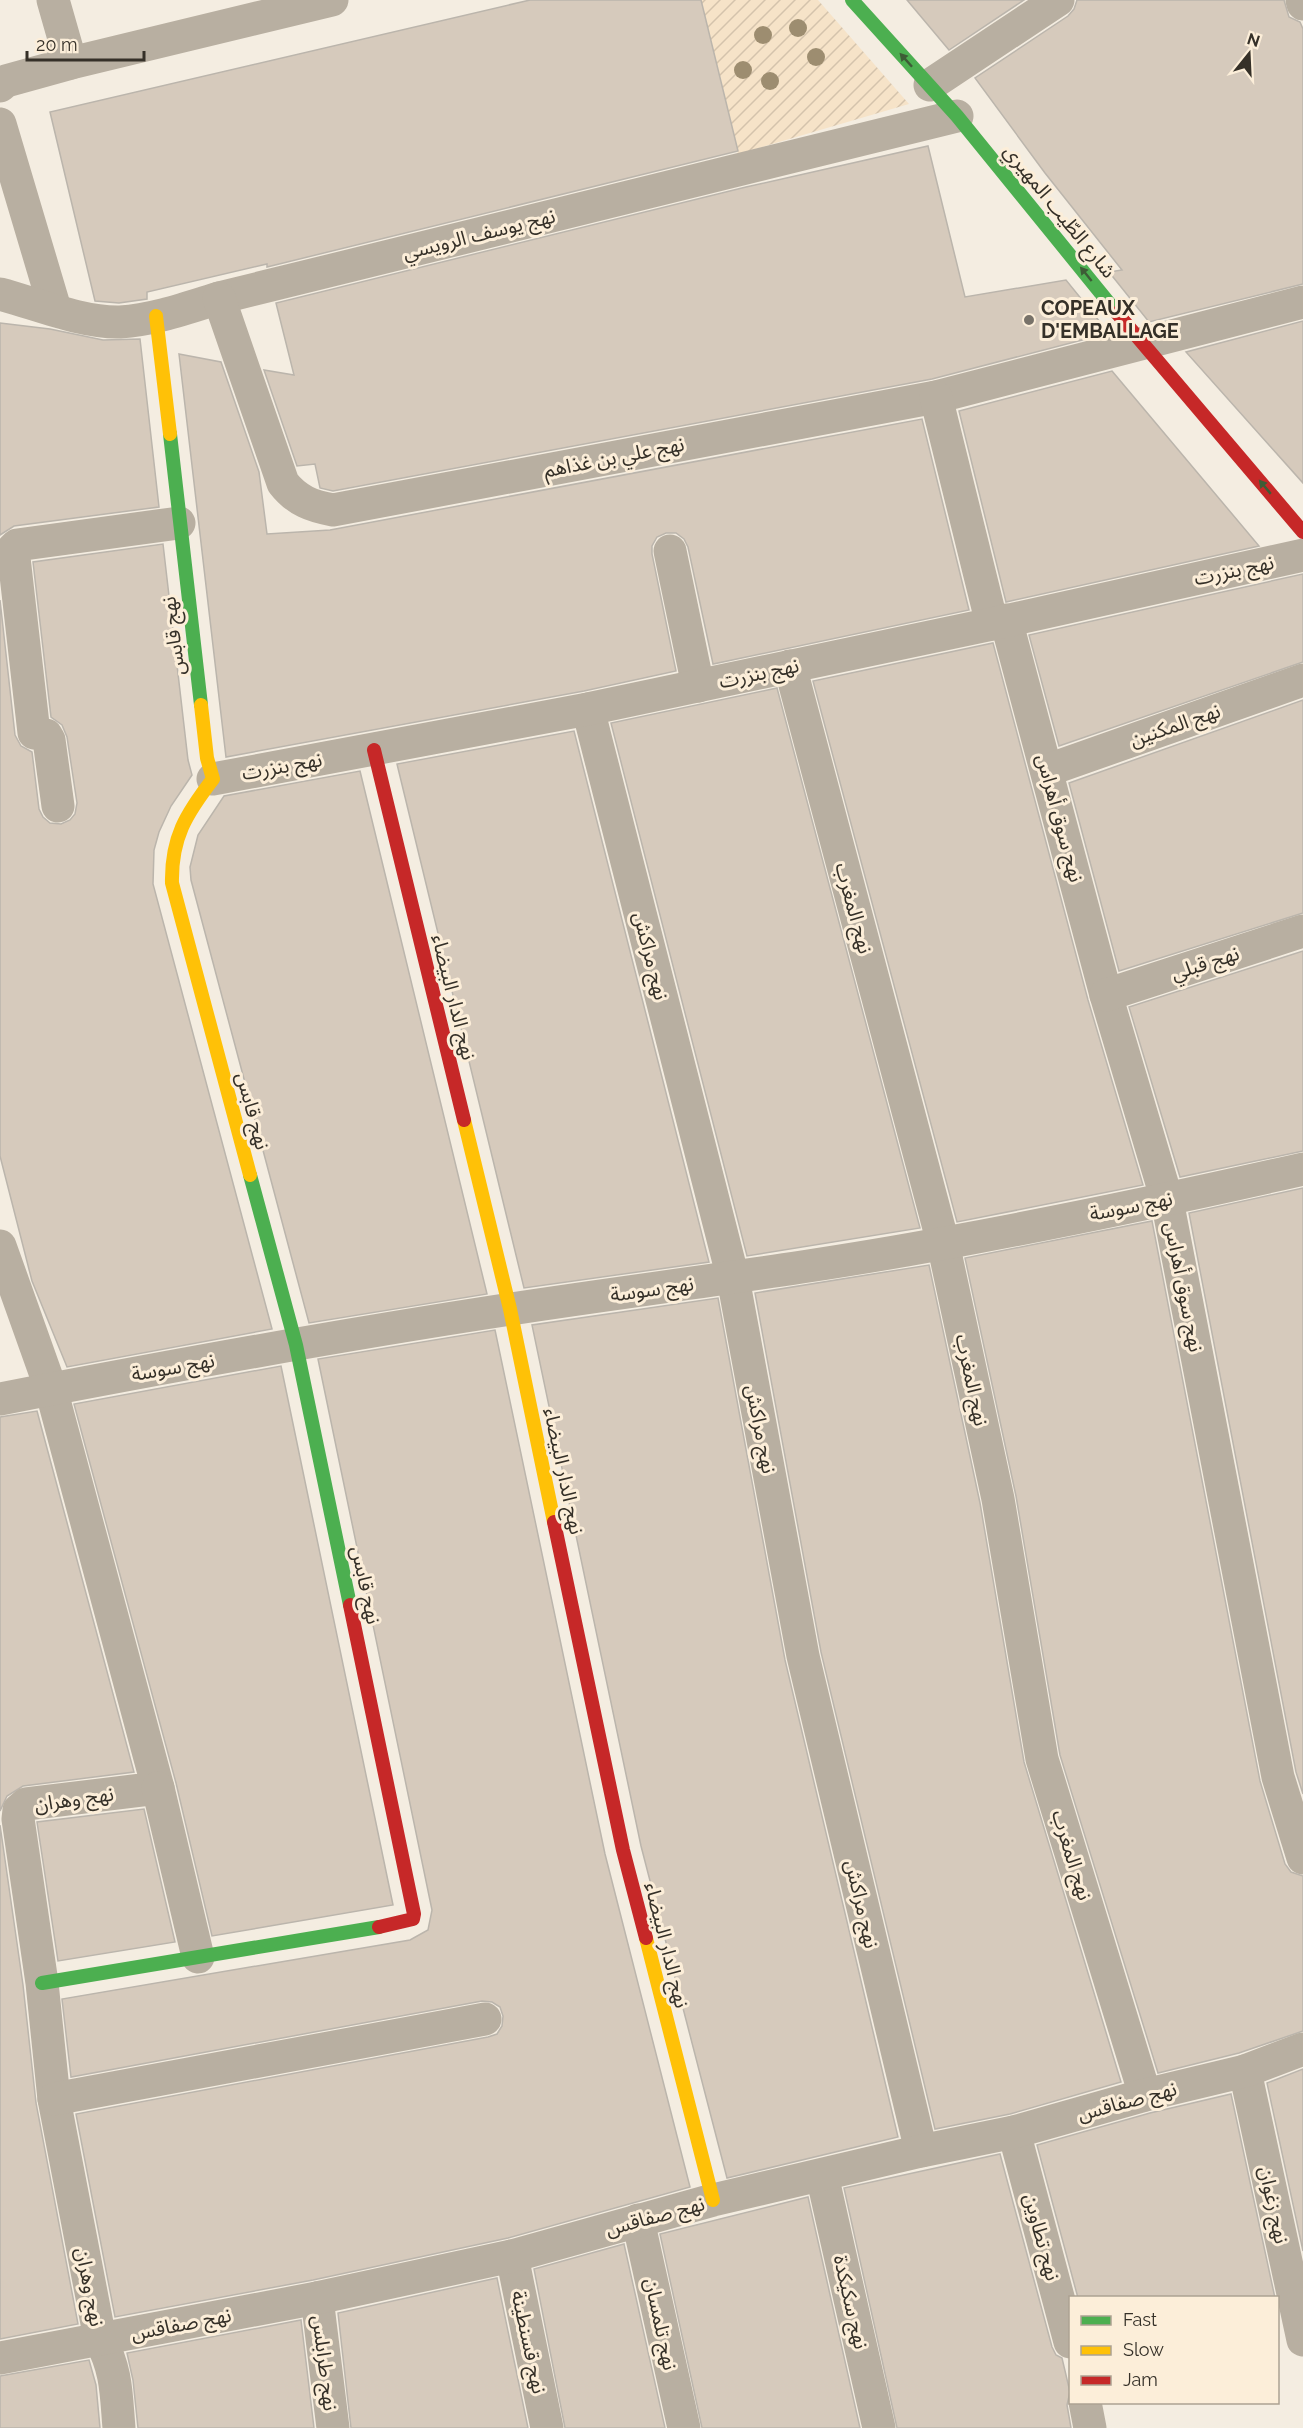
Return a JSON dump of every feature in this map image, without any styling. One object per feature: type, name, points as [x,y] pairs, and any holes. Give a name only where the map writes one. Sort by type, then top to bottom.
[{"type":"street","points":[[54,0],[71,63]]},
{"type":"street","points":[[0,86],[6,81],[71,63],[332,0]]},
{"type":"street","name":"شارع الطّيب المهيري","points":[[852,0],[957,116],[1142,344],[1303,532]]},
{"type":"street","points":[[930,86],[1058,0]]},
{"type":"street","name":"نهج يوسف الرويسي","points":[[0,294],[92,320],[120,322],[156,316],[219,298],[957,116]]},
{"type":"street","points":[[0,124],[55,309]]},
{"type":"street","name":"نهج علي بن غذاهم","points":[[219,298],[283,483],[292,495],[305,503],[333,510],[936,397],[1303,302]]},
{"type":"street","name":"نهج قابس","points":[[156,316],[207,758],[213,778],[192,805],[176,837],[170,861],[172,883],[296,1345],[414,1908],[413,1919],[407,1923],[198,1957]]},
{"type":"street","name":"نهج سوق أهراس","points":[[936,397],[999,622],[1048,770],[1106,994],[1167,1200],[1278,1777],[1303,1858]]},
{"type":"street","points":[[57,806],[49,740],[46,735],[34,733],[13,549],[17,545],[179,523]]},
{"type":"street","points":[[670,551],[698,686]]},
{"type":"street","name":"نهج بنزرت","points":[[213,778],[588,709],[1303,555]]},
{"type":"street","name":"نهج المغرب","points":[[790,666],[943,1243],[998,1499],[1042,1759],[1145,2095]]},
{"type":"street","name":"نهج المكنين","points":[[1048,770],[1303,680]]},
{"type":"street","name":"نهج مراكش","points":[[588,709],[733,1278],[803,1656],[921,2151]]},
{"type":"street","name":"نهج الدار البيضاء","points":[[374,750],[510,1310],[623,1850],[713,2200]]},
{"type":"street","name":"نهج قبلي","points":[[1106,994],[1303,931]]},
{"type":"street","name":"نهج سوسة","points":[[0,1399],[296,1345],[510,1310],[733,1278],[943,1243],[1167,1200],[1303,1169]]},
{"type":"street","points":[[0,1246],[51,1389],[158,1788],[198,1957],[42,1983]]},
{"type":"street","name":"نهج وهران","points":[[119,2428],[115,2375],[111,2359],[100,2339],[54,2099],[42,1983],[18,1819],[19,1810],[26,1804],[158,1788]]},
{"type":"street","points":[[54,2099],[485,2019]]},
{"type":"street","name":"نهج صفاقس","points":[[0,2358],[317,2298],[512,2256],[713,2200],[921,2151],[1014,2132],[1145,2095],[1245,2071],[1303,2049]]},
{"type":"street","name":"نهج زغوان","points":[[1245,2071],[1303,2340]]},
{"type":"street","name":"نهج تطاوين","points":[[1014,2132],[1069,2335]]},
{"type":"street","name":"نهج سكيكدة","points":[[822,2175],[879,2428]]},
{"type":"street","name":"نهج تلمسان","points":[[638,2220],[684,2428]]},
{"type":"street","name":"نهج قسنطينة","points":[[512,2256],[547,2428]]},
{"type":"street","name":"نهج طرابلس","points":[[317,2298],[333,2428]]},
{"type":"street","points":[[1085,2404],[1090,2428]]},
{"type":"shaded area","points":[[701,0],[818,0],[909,104],[738,154]]},
{"type":"building","points":[[530,0],[701,0],[738,151],[267,267],[267,264],[147,292],[147,299],[119,303],[95,301],[50,112]]},
{"type":"building","points":[[907,0],[1024,0],[949,50]]},
{"type":"building","points":[[1077,0],[1284,0],[1289,17],[1300,22],[1303,29],[1303,284],[1149,322],[1109,272],[1122,270],[1045,173],[975,78],[1068,16]]},
{"type":"building","points":[[928,146],[965,297],[1066,280],[1109,333],[932,379],[333,491],[320,488],[315,464],[297,466],[264,370],[294,375],[276,303],[746,187]]},
{"type":"building","points":[[1303,321],[1303,483],[1186,352]]},
{"type":"building","points":[[0,323],[50,329],[103,340],[140,339],[159,507],[14,526],[0,535]]},
{"type":"building","points":[[179,354],[221,362],[259,472],[267,534],[330,530],[922,419],[969,610],[713,664],[688,547],[684,539],[676,533],[666,533],[657,537],[652,546],[652,554],[676,671],[584,691],[226,757]]},
{"type":"building","points":[[1112,371],[1259,546],[1006,602],[959,411]]},
{"type":"building","points":[[163,544],[188,760],[192,775],[171,806],[159,832],[154,850],[153,884],[272,1329],[67,1367],[32,1281],[0,1156],[0,600],[15,735],[21,746],[32,752],[39,809],[43,817],[50,823],[61,824],[70,820],[75,814],[77,803],[67,737],[62,725],[51,717],[33,562]]},
{"type":"building","points":[[1303,574],[1303,662],[1059,746],[1029,635]]},
{"type":"building","points":[[993,643],[1088,1000],[1143,1185],[957,1222],[813,681]]},
{"type":"building","points":[[777,688],[920,1228],[747,1256],[611,723]]},
{"type":"building","points":[[1303,700],[1303,913],[1119,971],[1069,783]]},
{"type":"building","points":[[574,731],[709,1262],[524,1288],[397,764]]},
{"type":"building","points":[[360,771],[487,1294],[309,1323],[191,880],[190,867],[198,835],[224,796]]},
{"type":"building","points":[[1303,951],[1303,1151],[1180,1177],[1129,1007]]},
{"type":"building","points":[[1303,1188],[1303,1794],[1296,1772],[1189,1213]]},
{"type":"building","points":[[1152,1221],[1260,1781],[1285,1864],[1291,1872],[1303,1876],[1303,2031],[1239,2053],[1158,2073],[1060,1755],[1016,1496],[965,1258]]},
{"type":"building","points":[[929,1265],[980,1503],[1024,1762],[1121,2082],[1010,2114],[935,2129],[821,1652],[755,1293]]},
{"type":"building","points":[[718,1298],[785,1660],[898,2137],[727,2178],[641,1846],[532,1325]]},
{"type":"building","points":[[495,1330],[605,1854],[690,2187],[508,2238],[313,2280],[115,2317],[76,2114],[488,2037],[497,2034],[502,2026],[503,2016],[500,2007],[492,2002],[482,2001],[71,2077],[62,1999],[410,1940],[428,1930],[432,1910],[318,1359]]},
{"type":"building","points":[[281,1366],[393,1905],[212,1936],[176,1783],[74,1404]]},
{"type":"building","points":[[37,1411],[134,1772],[23,1786],[7,1796],[0,1811],[0,1417]]},
{"type":"building","points":[[144,1809],[175,1942],[58,1961],[37,1822]]},
{"type":"building","points":[[0,1825],[23,1985],[36,2103],[78,2324],[0,2339]]},
{"type":"building","points":[[1303,2069],[1303,2251],[1267,2083]]},
{"type":"building","points":[[1231,2094],[1275,2296],[1077,2296],[1037,2145],[1150,2113]]},
{"type":"building","points":[[1000,2154],[1052,2347],[1056,2355],[1062,2358],[1069,2388],[1067,2405],[1071,2428],[897,2428],[844,2188]]},
{"type":"building","points":[[808,2197],[860,2428],[702,2428],[660,2234]]},
{"type":"building","points":[[624,2244],[665,2428],[565,2428],[534,2269]]},
{"type":"building","points":[[497,2278],[528,2428],[351,2428],[338,2313]]},
{"type":"building","points":[[301,2320],[314,2428],[138,2428],[133,2380],[127,2353]]},
{"type":"building","points":[[89,2360],[96,2385],[100,2428],[0,2428],[0,2376]]},
{"type":"traffic: fast","points":[[852,0],[957,116],[1117,313]]},
{"type":"traffic: fast","points":[[170,434],[201,705]]},
{"type":"traffic: fast","points":[[250,1175],[296,1345],[350,1605]]},
{"type":"traffic: fast","points":[[42,1983],[379,1927]]},
{"type":"traffic: slow","points":[[156,316],[170,434]]},
{"type":"traffic: slow","points":[[201,705],[207,758],[213,779],[182,827],[174,853],[172,883],[250,1175]]},
{"type":"traffic: slow","points":[[464,1120],[510,1309],[554,1522]]},
{"type":"traffic: slow","points":[[646,1938],[713,2200]]},
{"type":"traffic: jam","points":[[1117,313],[1303,532]]},
{"type":"traffic: jam","points":[[374,750],[464,1120]]},
{"type":"traffic: jam","points":[[554,1522],[623,1850],[646,1938]]},
{"type":"traffic: jam","points":[[350,1605],[414,1914],[413,1919],[379,1927]]},
{"type":"place","name":"COPEAUX D'EMBALLAGE","points":[[1029,320]]}]
